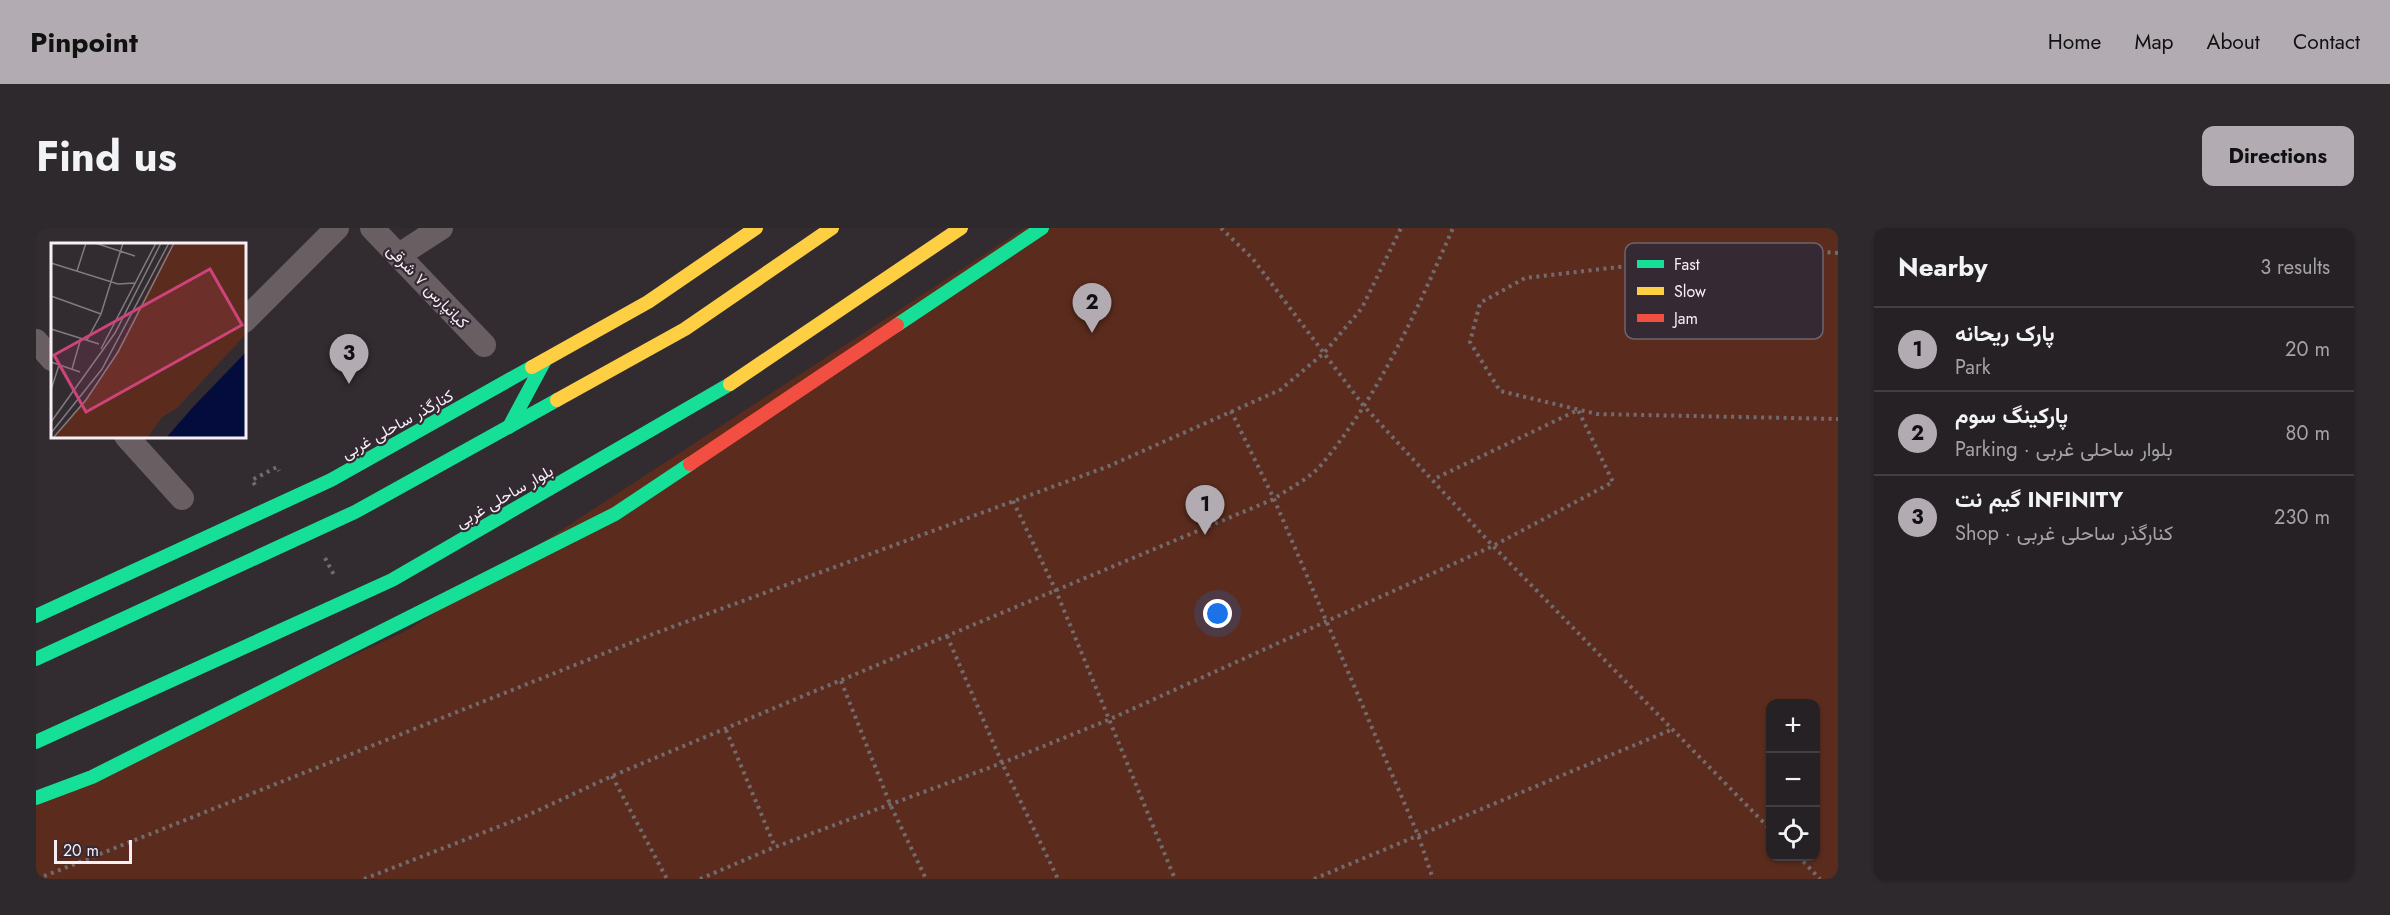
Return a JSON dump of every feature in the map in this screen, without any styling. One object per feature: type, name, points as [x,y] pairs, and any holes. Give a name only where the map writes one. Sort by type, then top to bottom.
[{"type":"main road","name":"کنارگذر ساحلی غربی","points":[[36,616],[331,480],[648,302],[756,228]]},
{"type":"main road","points":[[36,659],[355,512],[685,329],[832,228]]},
{"type":"main road","name":"بلوار ساحلی غربی","points":[[36,742],[392,580],[714,395],[961,228]]},
{"type":"main road","points":[[36,798],[92,777],[615,514],[1042,228]]},
{"type":"main road","points":[[509,427],[545,360]]},
{"type":"street","points":[[246,319],[337,228]]},
{"type":"street","name":"کیانپارس ۷ شرقی","points":[[372,228],[484,345]]},
{"type":"street","points":[[399,255],[441,228]]},
{"type":"street","points":[[36,341],[51,358]]},
{"type":"street","points":[[129,438],[182,498]]},
{"type":"path","points":[[1221,228],[1253,259],[1363,405],[1434,479],[1493,546],[1766,825]]},
{"type":"path","points":[[37,879],[642,638],[1109,466],[1280,390],[1324,353],[1362,308],[1401,228]]},
{"type":"path","points":[[364,879],[526,816],[612,776],[1274,499],[1321,465],[1363,405],[1409,328],[1453,228]]},
{"type":"path","points":[[1823,252],[1838,253]]},
{"type":"path","points":[[1625,266],[1525,278],[1480,303],[1470,342],[1500,391],[1597,414],[1838,419]]},
{"type":"path","points":[[1434,479],[1578,410]]},
{"type":"path","points":[[700,879],[775,847],[1002,764],[1108,720],[1493,546],[1613,482],[1578,410]]},
{"type":"path","points":[[1231,411],[1274,499],[1418,836],[1432,879]]},
{"type":"path","points":[[252,480],[277,467]]},
{"type":"path","points":[[1013,501],[1056,591],[1175,879]]},
{"type":"path","points":[[947,636],[1002,764],[1058,879]]},
{"type":"path","points":[[841,681],[890,804],[926,879]]},
{"type":"path","points":[[1314,879],[1673,729]]},
{"type":"path","points":[[726,730],[775,847]]},
{"type":"path","points":[[612,776],[667,879]]},
{"type":"path","points":[[1803,861],[1820,879]]},
{"type":"shaded area","points":[[1025,228],[1838,228],[1838,879],[36,879],[36,802],[408,630]]},
{"type":"traffic: fast","points":[[897,325],[1042,228]]},
{"type":"traffic: fast","points":[[509,427],[545,360]]},
{"type":"traffic: fast","points":[[36,616],[331,480],[532,367]]},
{"type":"traffic: fast","points":[[36,742],[392,580],[730,384]]},
{"type":"traffic: fast","points":[[36,659],[355,512],[557,400]]},
{"type":"traffic: fast","points":[[36,798],[92,777],[615,514],[690,464]]},
{"type":"traffic: slow","points":[[532,367],[648,302],[756,228]]},
{"type":"traffic: slow","points":[[557,400],[685,329],[832,228]]},
{"type":"traffic: slow","points":[[730,384],[961,228]]},
{"type":"traffic: jam","points":[[690,464],[897,325]]},
{"type":"place","name":"پارکینگ سوم","points":[[1092,333]]},
{"type":"place","name":"گیم نت INFINITY","points":[[349,384]]},
{"type":"place","name":"پارک ریحانه","points":[[1205,535]]}]
